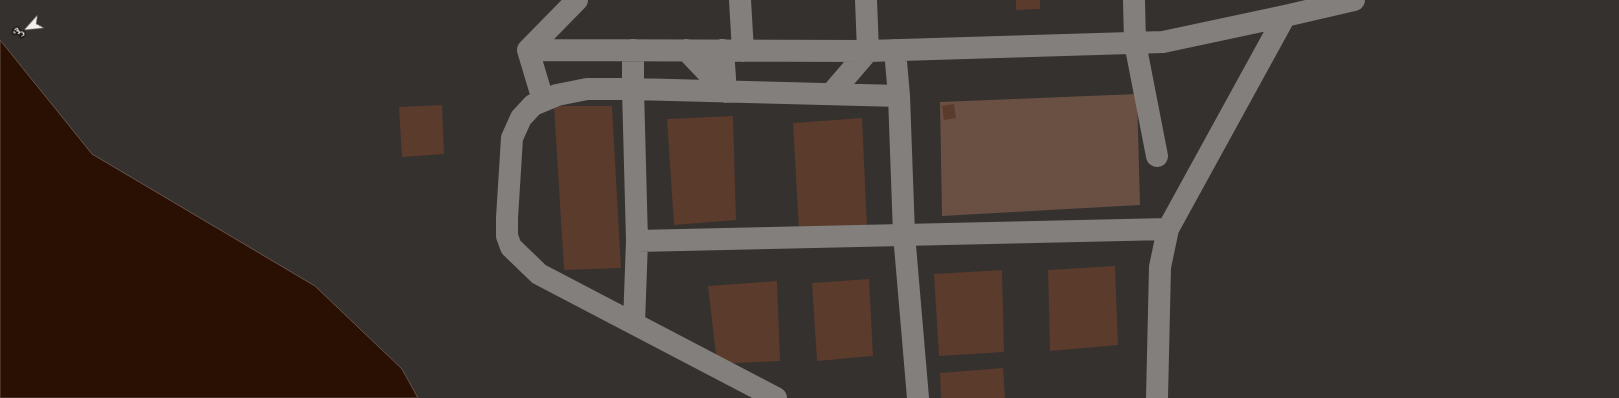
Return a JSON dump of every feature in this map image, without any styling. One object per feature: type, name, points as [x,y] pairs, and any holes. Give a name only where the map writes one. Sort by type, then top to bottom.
[{"type":"street","points":[[528,50],[577,0]]},
{"type":"street","points":[[726,92],[740,0]]},
{"type":"street","points":[[831,94],[868,51],[866,0]]},
{"type":"street","points":[[1134,0],[1134,43],[1157,156]]},
{"type":"street","points":[[528,50],[868,51],[1163,42],[1354,0]]},
{"type":"street","points":[[1157,398],[1160,267],[1168,229],[1285,16]]},
{"type":"street","points":[[528,50],[543,100]]},
{"type":"street","points":[[633,50],[637,241],[634,323]]},
{"type":"street","points":[[686,50],[726,92]]},
{"type":"street","points":[[683,91],[704,69],[733,50]]},
{"type":"street","points":[[895,50],[899,96],[904,234],[918,398]]},
{"type":"street","points":[[776,398],[539,274],[511,247],[507,236],[506,218],[512,138],[517,125],[524,114],[533,105],[557,95],[587,89],[899,96]]},
{"type":"street","points":[[637,241],[1168,229]]},
{"type":"shaded area","points":[[0,40],[92,154],[315,286],[402,369],[418,398],[0,398]]},
{"type":"shaded area","points":[[1137,94],[1140,205],[942,216],[940,102]]},
{"type":"building","points":[[1016,0],[1040,0],[1040,9],[1016,10]]},
{"type":"building","points":[[954,104],[956,118],[944,120],[942,106]]},
{"type":"building","points":[[442,105],[444,154],[402,157],[399,107]]},
{"type":"building","points":[[554,106],[612,106],[621,268],[564,270]]},
{"type":"building","points":[[733,116],[736,220],[674,225],[667,119]]},
{"type":"building","points":[[862,118],[867,227],[799,231],[793,123]]},
{"type":"building","points":[[1115,266],[1118,345],[1050,351],[1048,270]]},
{"type":"building","points":[[1002,270],[1004,352],[939,356],[934,274]]},
{"type":"building","points":[[869,279],[873,356],[817,361],[812,283]]},
{"type":"building","points":[[777,281],[780,361],[717,364],[708,286]]},
{"type":"building","points":[[1003,368],[1005,398],[941,398],[940,373]]}]
